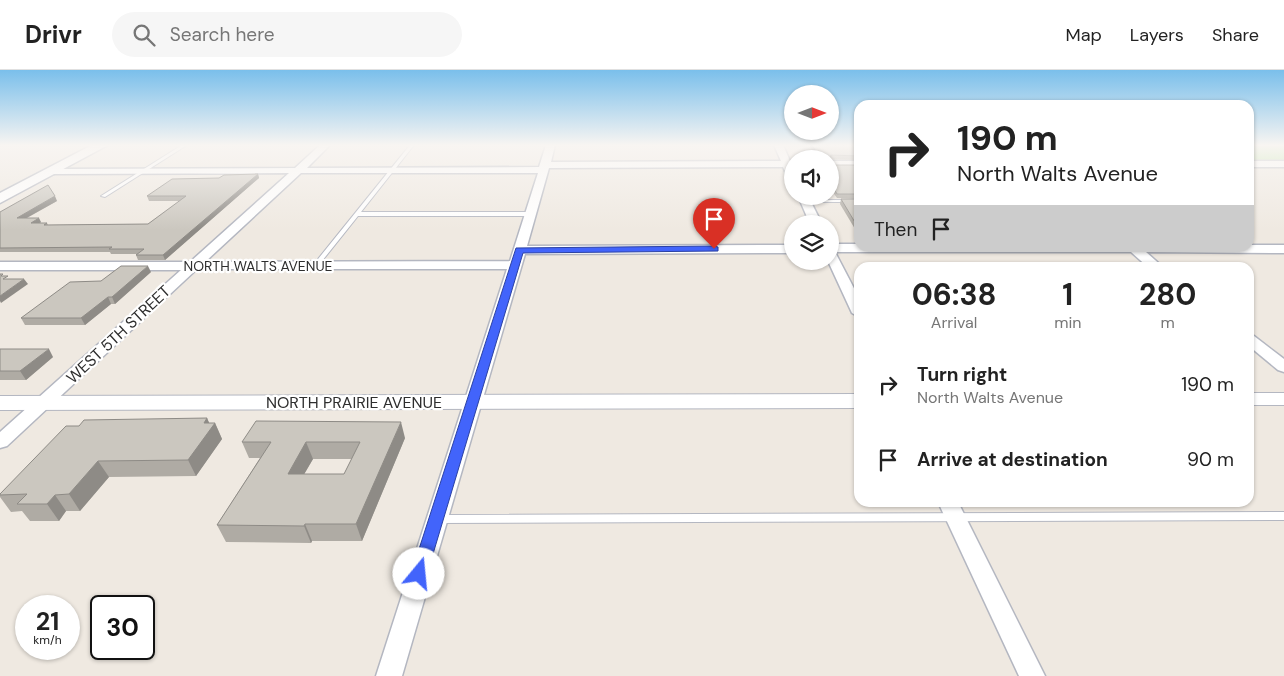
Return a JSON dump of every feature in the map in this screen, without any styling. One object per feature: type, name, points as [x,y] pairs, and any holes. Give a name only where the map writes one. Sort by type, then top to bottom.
[{"type":"main road","points":[[0,199],[50,173]]},
{"type":"street","name":"WEST 5TH STREET","points":[[0,442],[295,173]]},
{"type":"street","points":[[389,676],[542,173]]},
{"type":"street","points":[[839,248],[854,248]]},
{"type":"street","points":[[520,250],[784,249]]},
{"type":"street","points":[[1254,249],[1284,249]]},
{"type":"street","points":[[1139,252],[1151,262]]},
{"type":"street","name":"NORTH WALTS AVENUE","points":[[0,266],[515,265]]},
{"type":"street","points":[[838,270],[854,303]]},
{"type":"street","points":[[1254,343],[1284,367]]},
{"type":"street","points":[[1254,399],[1284,399]]},
{"type":"street","name":"NORTH PRAIRIE AVENUE","points":[[0,402],[854,401]]},
{"type":"street","points":[[952,510],[1032,676]]},
{"type":"lane","points":[[103,196],[140,173]]},
{"type":"lane","points":[[316,265],[389,173]]},
{"type":"lane","points":[[839,200],[854,201]]},
{"type":"lane","points":[[358,214],[530,214]]},
{"type":"lane","points":[[436,519],[952,510],[1284,516]]},
{"type":"building","points":[[839,173],[854,173],[854,194],[839,194]]},
{"type":"building","points":[[258,174],[163,255],[136,255],[144,249],[109,249],[112,247],[0,248],[0,212],[48,185],[55,196],[17,218],[39,218],[31,223],[47,223],[44,225],[148,224],[186,196],[147,196],[172,179],[219,178],[224,175]]},
{"type":"building","points":[[841,199],[854,199],[854,221]]},
{"type":"building","points":[[121,266],[148,266],[112,297],[108,297],[81,318],[21,318],[70,282],[101,281]]},
{"type":"building","points":[[0,274],[3,274],[1,276],[8,276],[3,279],[24,279],[0,296]]},
{"type":"building","points":[[0,349],[49,349],[20,371],[0,371]]},
{"type":"building","points":[[207,418],[204,423],[215,423],[188,460],[98,461],[69,494],[55,495],[47,504],[17,504],[27,494],[0,495],[66,426],[79,426],[84,420]]},
{"type":"building","points":[[256,421],[401,422],[356,524],[305,524],[304,526],[217,525],[271,442],[242,442]],"holes":[[[306,442],[360,442],[344,474],[288,474]]]},
{"type":"route","points":[[419,574],[520,250],[714,249]]}]
